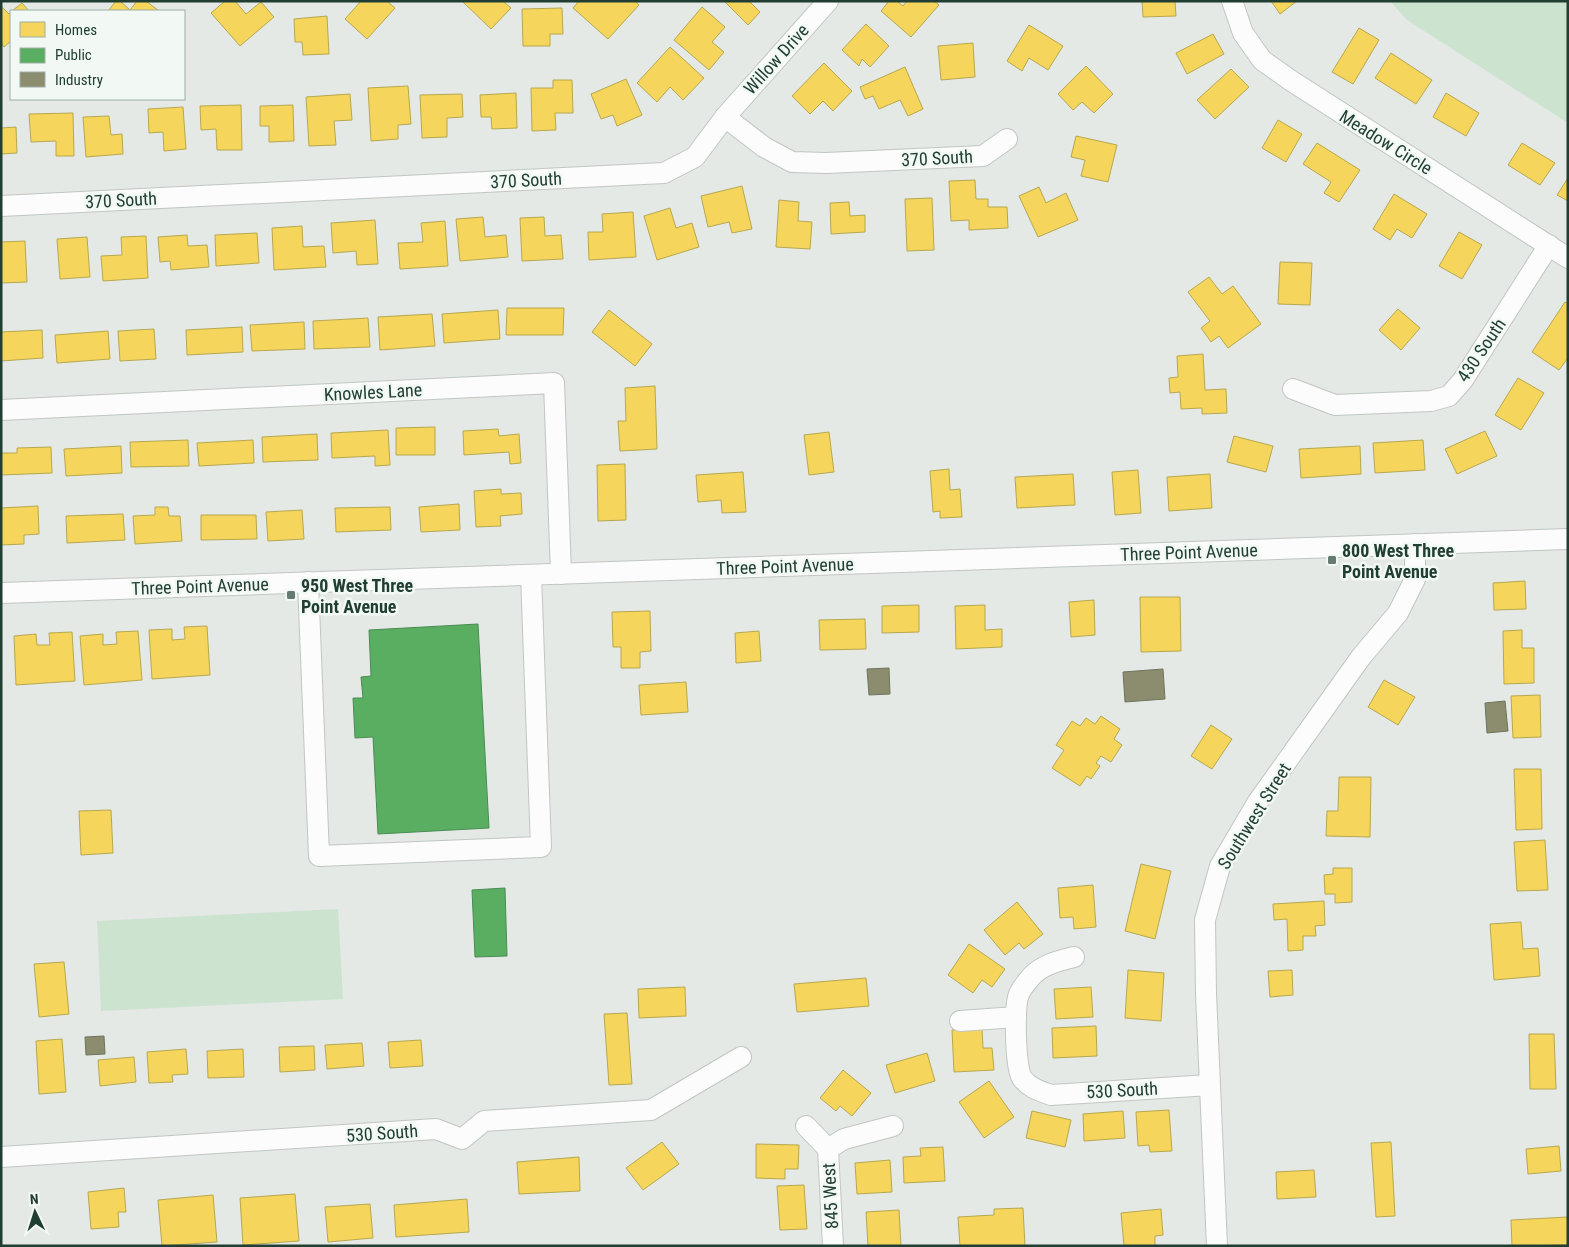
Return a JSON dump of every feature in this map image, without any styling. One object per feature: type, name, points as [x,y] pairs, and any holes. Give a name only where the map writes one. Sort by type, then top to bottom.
[{"type":"street","name":"Willow Drive","points":[[725,117],[828,1]]},
{"type":"street","name":"Meadow Circle","points":[[1232,1],[1243,34],[1262,60],[1290,80],[1568,258]]},
{"type":"street","name":"370 South","points":[[1,206],[664,173],[695,158],[725,117],[764,147],[792,162],[826,164],[983,156],[1007,139]]},
{"type":"street","name":"430 South","points":[[1293,389],[1336,405],[1431,401],[1449,396],[1463,380],[1549,245]]},
{"type":"street","name":"Knowles Lane","points":[[1,410],[554,383],[561,574]]},
{"type":"street","name":"Three Point Avenue","points":[[1,593],[1568,539]]},
{"type":"street","name":"Southwest Street","points":[[1217,1246],[1206,994],[1205,920],[1220,866],[1257,803],[1361,657],[1398,613],[1415,579],[1415,544]]},
{"type":"street","points":[[308,582],[319,856],[541,847],[531,575]]},
{"type":"street","points":[[960,1021],[1016,1016],[1015,1008],[1019,993],[1031,977],[1049,964],[1074,957]]},
{"type":"street","name":"530 South","points":[[1016,1016],[1018,1062],[1022,1077],[1034,1089],[1051,1094],[1210,1085]]},
{"type":"street","name":"530 South","points":[[1,1156],[436,1130],[462,1139],[484,1121],[651,1110],[741,1057]]},
{"type":"street","name":"845 West","points":[[806,1126],[828,1149],[833,1246]]},
{"type":"street","points":[[828,1149],[844,1139],[893,1126]]},
{"type":"green space","points":[[1390,1],[1568,1],[1568,123],[1407,20]]},
{"type":"green space","points":[[338,909],[343,999],[101,1011],[97,921]]},
{"type":"building: Homes","points":[[116,1],[120,1],[130,10],[109,10]]},
{"type":"building: Homes","points":[[137,1],[146,1],[158,10],[130,10]]},
{"type":"building: Homes","points":[[225,1],[235,1],[246,14],[261,2],[274,17],[240,46],[211,13]]},
{"type":"building: Homes","points":[[361,1],[387,1],[395,8],[367,39],[345,19]]},
{"type":"building: Homes","points":[[462,1],[503,1],[511,8],[491,29]]},
{"type":"building: Homes","points":[[579,1],[635,1],[639,5],[608,39],[573,8]]},
{"type":"building: Homes","points":[[724,1],[749,1],[760,12],[748,25]]},
{"type":"building: Homes","points":[[889,1],[897,1],[903,6],[907,1],[934,1],[939,5],[911,37],[881,11]]},
{"type":"building: Homes","points":[[1142,1],[1175,1],[1176,16],[1143,17]]},
{"type":"building: Homes","points":[[1271,1],[1297,1],[1280,14]]},
{"type":"building: Homes","points":[[22,3],[28,10],[13,10]]},
{"type":"building: Homes","points":[[1,6],[10,13],[10,42],[4,47],[1,43]]},
{"type":"building: Homes","points":[[702,7],[725,27],[712,42],[724,52],[709,70],[674,40]]},
{"type":"building: Homes","points":[[562,8],[563,34],[550,34],[550,46],[523,46],[522,9]]},
{"type":"building: Homes","points":[[327,16],[329,54],[303,55],[302,42],[295,42],[294,19]]},
{"type":"building: Homes","points":[[866,24],[889,46],[870,67],[862,59],[859,66],[842,50]]},
{"type":"building: Homes","points":[[1029,25],[1063,46],[1048,70],[1029,58],[1022,71],[1007,61]]},
{"type":"building: Homes","points":[[1359,28],[1379,40],[1353,84],[1332,72]]},
{"type":"building: Homes","points":[[1213,34],[1224,54],[1187,74],[1176,53]]},
{"type":"building: Homes","points":[[973,43],[975,77],[941,80],[938,46]]},
{"type":"building: Homes","points":[[670,47],[704,78],[683,100],[670,87],[657,102],[637,83]]},
{"type":"building: Homes","points":[[1391,53],[1432,80],[1416,104],[1375,78]]},
{"type":"building: Homes","points":[[824,63],[852,91],[833,111],[823,101],[810,114],[792,96]]},
{"type":"building: Homes","points":[[1086,66],[1113,94],[1094,113],[1082,102],[1073,110],[1058,94]]},
{"type":"building: Homes","points":[[905,67],[923,109],[908,116],[900,100],[879,109],[873,96],[865,99],[860,87]]},
{"type":"building: Homes","points":[[1231,69],[1249,87],[1215,119],[1197,100]]},
{"type":"building: Homes","points":[[626,79],[642,115],[617,126],[613,115],[601,119],[591,94]]},
{"type":"building: Homes","points":[[553,80],[572,80],[573,113],[555,113],[556,130],[532,131],[531,88],[553,88]]},
{"type":"building: Homes","points":[[408,86],[411,124],[398,125],[398,139],[371,141],[368,88]]},
{"type":"building: Homes","points":[[516,93],[517,128],[492,129],[491,117],[481,117],[480,95]]},
{"type":"building: Homes","points":[[1446,93],[1479,113],[1466,136],[1433,117]]},
{"type":"building: Homes","points":[[350,94],[352,120],[334,121],[336,145],[309,146],[306,97]]},
{"type":"building: Homes","points":[[462,94],[463,117],[447,118],[447,137],[422,138],[420,95]]},
{"type":"building: Homes","points":[[241,105],[242,150],[217,150],[216,129],[201,130],[200,106]]},
{"type":"building: Homes","points":[[293,105],[294,141],[269,142],[269,126],[260,126],[260,106]]},
{"type":"building: Homes","points":[[183,107],[186,149],[164,151],[163,132],[149,133],[148,109]]},
{"type":"building: Homes","points":[[73,113],[74,156],[56,156],[56,141],[31,142],[29,114]]},
{"type":"building: Homes","points":[[109,116],[111,135],[122,134],[123,154],[86,157],[83,117]]},
{"type":"building: Homes","points":[[1278,120],[1302,134],[1286,162],[1262,148]]},
{"type":"building: Homes","points":[[16,127],[17,153],[1,154],[1,128]]},
{"type":"building: Homes","points":[[1076,136],[1117,145],[1108,182],[1081,176],[1085,160],[1071,157]]},
{"type":"building: Homes","points":[[1317,143],[1360,170],[1339,202],[1324,193],[1331,182],[1303,164]]},
{"type":"building: Homes","points":[[1522,143],[1555,163],[1540,185],[1508,165]]},
{"type":"building: Homes","points":[[1568,178],[1568,201],[1557,195]]},
{"type":"building: Homes","points":[[975,180],[976,199],[988,199],[988,207],[1007,207],[1008,228],[969,230],[969,220],[951,221],[949,181]]},
{"type":"building: Homes","points":[[742,186],[752,229],[732,233],[729,222],[708,227],[701,196]]},
{"type":"building: Homes","points":[[1039,187],[1046,203],[1066,193],[1078,220],[1038,237],[1019,196]]},
{"type":"building: Homes","points":[[1394,194],[1427,214],[1412,238],[1397,229],[1390,240],[1373,229]]},
{"type":"building: Homes","points":[[932,198],[934,250],[907,251],[905,199]]},
{"type":"building: Homes","points":[[779,200],[799,202],[798,221],[812,222],[810,249],[776,247]]},
{"type":"building: Homes","points":[[849,202],[850,216],[865,215],[865,232],[831,234],[830,203]]},
{"type":"building: Homes","points":[[670,208],[676,228],[692,223],[699,247],[657,260],[644,216]]},
{"type":"building: Homes","points":[[633,212],[636,257],[589,260],[588,232],[603,232],[602,214]]},
{"type":"building: Homes","points":[[483,217],[485,237],[506,235],[508,257],[460,261],[456,219]]},
{"type":"building: Homes","points":[[544,217],[545,236],[561,235],[563,259],[522,261],[520,218]]},
{"type":"building: Homes","points":[[375,220],[378,264],[357,265],[356,251],[333,253],[331,223]]},
{"type":"building: Homes","points":[[445,221],[448,266],[400,269],[398,243],[423,242],[421,223]]},
{"type":"building: Homes","points":[[302,226],[303,247],[324,246],[326,267],[274,270],[272,228]]},
{"type":"building: Homes","points":[[1459,232],[1482,245],[1462,279],[1439,266]]},
{"type":"building: Homes","points":[[257,233],[259,263],[216,266],[215,235]]},
{"type":"building: Homes","points":[[187,235],[188,246],[207,245],[209,267],[171,270],[170,261],[160,262],[158,237]]},
{"type":"building: Homes","points":[[146,236],[148,278],[103,281],[101,256],[122,255],[121,237]]},
{"type":"building: Homes","points":[[87,237],[90,277],[60,279],[57,239]]},
{"type":"building: Homes","points":[[25,241],[27,282],[1,283],[1,242]]},
{"type":"building: Homes","points":[[1280,262],[1312,263],[1310,305],[1278,304]]},
{"type":"building: Homes","points":[[1209,277],[1222,294],[1233,286],[1261,324],[1228,348],[1219,336],[1211,342],[1201,328],[1210,321],[1188,292]]},
{"type":"building: Homes","points":[[1565,302],[1568,304],[1568,358],[1559,370],[1532,352]]},
{"type":"building: Homes","points":[[507,308],[564,308],[563,335],[506,335]]},
{"type":"building: Homes","points":[[1398,309],[1420,328],[1401,350],[1379,330]]},
{"type":"building: Homes","points":[[498,310],[500,339],[444,343],[442,314]]},
{"type":"building: Homes","points":[[609,310],[652,344],[635,366],[592,332]]},
{"type":"building: Homes","points":[[432,314],[435,346],[380,350],[378,317]]},
{"type":"building: Homes","points":[[368,318],[370,347],[314,349],[313,321]]},
{"type":"building: Homes","points":[[304,322],[305,349],[252,351],[250,325]]},
{"type":"building: Homes","points":[[242,327],[243,352],[187,355],[186,330]]},
{"type":"building: Homes","points":[[154,329],[156,359],[120,361],[118,331]]},
{"type":"building: Homes","points":[[42,330],[43,358],[1,361],[1,332]]},
{"type":"building: Homes","points":[[108,331],[110,359],[57,363],[55,335]]},
{"type":"building: Homes","points":[[1203,354],[1205,390],[1226,389],[1227,413],[1202,414],[1202,408],[1181,409],[1180,392],[1170,393],[1169,378],[1178,377],[1177,356]]},
{"type":"building: Homes","points":[[1518,378],[1544,393],[1521,430],[1495,415]]},
{"type":"building: Homes","points":[[655,386],[657,449],[620,451],[618,421],[626,421],[625,388]]},
{"type":"building: Homes","points":[[435,427],[435,455],[396,455],[396,428]]},
{"type":"building: Homes","points":[[498,429],[499,436],[519,434],[521,463],[510,464],[509,452],[464,455],[463,431]]},
{"type":"building: Homes","points":[[388,430],[390,465],[375,466],[375,456],[332,458],[331,433]]},
{"type":"building: Homes","points":[[1485,431],[1497,456],[1457,474],[1445,449]]},
{"type":"building: Homes","points":[[829,432],[834,472],[809,475],[804,435]]},
{"type":"building: Homes","points":[[317,434],[318,460],[263,462],[262,437]]},
{"type":"building: Homes","points":[[1234,436],[1273,446],[1266,472],[1227,462]]},
{"type":"building: Homes","points":[[188,440],[189,466],[131,467],[130,442]]},
{"type":"building: Homes","points":[[253,440],[254,463],[199,466],[197,443]]},
{"type":"building: Homes","points":[[1423,440],[1425,470],[1375,473],[1373,443]]},
{"type":"building: Homes","points":[[121,446],[122,473],[66,476],[64,449]]},
{"type":"building: Homes","points":[[1360,446],[1361,474],[1301,478],[1299,449]]},
{"type":"building: Homes","points":[[51,447],[52,473],[1,475],[1,453],[17,453],[17,448]]},
{"type":"building: Homes","points":[[625,464],[626,520],[598,521],[597,465]]},
{"type":"building: Homes","points":[[949,469],[950,490],[960,489],[962,517],[940,518],[940,511],[933,512],[930,471]]},
{"type":"building: Homes","points":[[1138,470],[1141,513],[1115,515],[1112,472]]},
{"type":"building: Homes","points":[[743,472],[746,512],[722,513],[721,500],[698,502],[696,475]]},
{"type":"building: Homes","points":[[1073,474],[1075,505],[1017,508],[1015,477]]},
{"type":"building: Homes","points":[[1210,474],[1212,508],[1169,511],[1167,477]]},
{"type":"building: Homes","points":[[501,489],[501,494],[521,493],[522,514],[500,516],[501,526],[476,527],[474,491]]},
{"type":"building: Homes","points":[[459,504],[460,530],[421,532],[419,507]]},
{"type":"building: Homes","points":[[38,506],[39,534],[24,535],[24,544],[1,545],[1,508]]},
{"type":"building: Homes","points":[[155,507],[168,507],[169,516],[180,516],[182,541],[135,544],[133,516],[155,515]]},
{"type":"building: Homes","points":[[390,507],[391,530],[336,532],[335,508]]},
{"type":"building: Homes","points":[[302,510],[304,539],[268,541],[266,512]]},
{"type":"building: Homes","points":[[123,514],[125,540],[67,543],[66,516]]},
{"type":"building: Homes","points":[[201,515],[256,515],[257,539],[201,540]]},
{"type":"building: Homes","points":[[1525,581],[1526,609],[1494,610],[1493,583]]},
{"type":"building: Homes","points":[[1140,597],[1180,597],[1181,651],[1141,652]]},
{"type":"building: Homes","points":[[1094,600],[1095,635],[1071,637],[1069,602]]},
{"type":"building: Homes","points":[[919,605],[919,632],[882,633],[882,606]]},
{"type":"building: Homes","points":[[985,605],[985,630],[1002,629],[1002,647],[956,649],[955,606]]},
{"type":"building: Homes","points":[[650,611],[651,651],[640,652],[640,668],[621,668],[621,647],[613,647],[612,612]]},
{"type":"building: Homes","points":[[865,619],[866,649],[820,650],[819,620]]},
{"type":"building: Homes","points":[[207,626],[210,675],[152,679],[149,630],[172,629],[172,640],[185,639],[184,627]]},
{"type":"building: Homes","points":[[1522,630],[1522,648],[1534,648],[1534,683],[1504,684],[1503,631]]},
{"type":"building: Homes","points":[[138,631],[142,680],[84,685],[80,636],[103,634],[103,645],[117,644],[116,632]]},
{"type":"building: Homes","points":[[759,631],[761,661],[736,663],[735,633]]},
{"type":"building: Homes","points":[[72,632],[75,681],[16,685],[14,636],[36,634],[37,645],[50,645],[49,633]]},
{"type":"building: Homes","points":[[1384,680],[1415,697],[1398,725],[1368,707]]},
{"type":"building: Homes","points":[[686,682],[688,712],[641,715],[639,685]]},
{"type":"building: Homes","points":[[1540,695],[1541,737],[1513,738],[1511,696]]},
{"type":"building: Homes","points":[[1101,716],[1120,729],[1114,739],[1122,745],[1111,762],[1101,756],[1096,763],[1100,766],[1091,779],[1087,776],[1080,786],[1052,768],[1064,750],[1056,745],[1072,721],[1080,726],[1086,718],[1095,724]]},
{"type":"building: Homes","points":[[1211,725],[1232,739],[1212,769],[1191,756]]},
{"type":"building: Homes","points":[[1514,769],[1541,769],[1542,829],[1516,830]]},
{"type":"building: Homes","points":[[1339,777],[1371,777],[1370,837],[1326,836],[1327,811],[1338,811]]},
{"type":"building: Homes","points":[[111,810],[113,853],[81,855],[79,811]]},
{"type":"building: Homes","points":[[1545,840],[1548,890],[1517,891],[1514,842]]},
{"type":"building: Homes","points":[[1141,864],[1171,871],[1155,939],[1125,931]]},
{"type":"building: Homes","points":[[1333,868],[1352,868],[1352,902],[1335,903],[1335,894],[1325,894],[1324,875],[1333,874]]},
{"type":"building: Homes","points":[[1093,885],[1096,927],[1074,929],[1073,917],[1060,918],[1058,888]]},
{"type":"building: Homes","points":[[1324,901],[1325,925],[1315,926],[1316,936],[1303,936],[1303,950],[1288,951],[1287,919],[1274,920],[1273,904]]},
{"type":"building: Homes","points":[[1017,902],[1043,934],[1024,949],[1019,943],[1005,955],[984,930]]},
{"type":"building: Homes","points":[[1521,922],[1523,949],[1538,948],[1540,976],[1494,980],[1490,924]]},
{"type":"building: Homes","points":[[969,944],[1005,969],[992,987],[982,980],[973,993],[948,975]]},
{"type":"building: Homes","points":[[64,962],[69,1014],[39,1017],[34,964]]},
{"type":"building: Homes","points":[[1128,970],[1164,973],[1161,1021],[1125,1018]]},
{"type":"building: Homes","points":[[1292,970],[1293,995],[1270,997],[1268,971]]},
{"type":"building: Homes","points":[[866,978],[869,1006],[797,1012],[794,984]]},
{"type":"building: Homes","points":[[685,987],[686,1016],[639,1018],[638,989]]},
{"type":"building: Homes","points":[[1091,987],[1093,1017],[1056,1019],[1054,989]]},
{"type":"building: Homes","points":[[627,1013],[632,1084],[609,1085],[604,1014]]},
{"type":"building: Homes","points":[[1096,1026],[1097,1056],[1053,1058],[1052,1028]]},
{"type":"building: Homes","points":[[982,1028],[983,1048],[992,1048],[994,1070],[954,1072],[952,1030]]},
{"type":"building: Homes","points":[[1529,1034],[1554,1034],[1556,1089],[1530,1089]]},
{"type":"building: Homes","points":[[62,1039],[66,1092],[39,1094],[36,1041]]},
{"type":"building: Homes","points":[[421,1040],[423,1066],[390,1068],[388,1042]]},
{"type":"building: Homes","points":[[362,1043],[364,1066],[327,1069],[325,1045]]},
{"type":"building: Homes","points":[[314,1046],[315,1070],[280,1072],[279,1047]]},
{"type":"building: Homes","points":[[186,1049],[188,1074],[172,1075],[173,1082],[149,1083],[147,1052]]},
{"type":"building: Homes","points":[[243,1049],[244,1077],[208,1078],[207,1051]]},
{"type":"building: Homes","points":[[927,1053],[935,1081],[895,1093],[886,1065]]},
{"type":"building: Homes","points":[[134,1057],[136,1082],[100,1086],[98,1060]]},
{"type":"building: Homes","points":[[843,1070],[871,1093],[852,1116],[840,1106],[836,1111],[820,1098]]},
{"type":"building: Homes","points":[[989,1081],[1014,1117],[984,1138],[959,1102]]},
{"type":"building: Homes","points":[[1169,1110],[1172,1151],[1150,1152],[1149,1145],[1138,1146],[1136,1112]]},
{"type":"building: Homes","points":[[1032,1111],[1071,1120],[1065,1147],[1026,1138]]},
{"type":"building: Homes","points":[[1123,1111],[1125,1138],[1084,1141],[1083,1114]]},
{"type":"building: Homes","points":[[662,1142],[679,1164],[643,1190],[626,1168]]},
{"type":"building: Homes","points":[[1391,1142],[1395,1216],[1376,1217],[1371,1143]]},
{"type":"building: Homes","points":[[756,1144],[799,1145],[798,1169],[785,1169],[785,1179],[756,1178]]},
{"type":"building: Homes","points":[[1559,1146],[1561,1171],[1528,1174],[1526,1149]]},
{"type":"building: Homes","points":[[943,1147],[945,1181],[904,1183],[903,1157],[921,1156],[920,1148]]},
{"type":"building: Homes","points":[[579,1157],[580,1191],[519,1194],[517,1162]]},
{"type":"building: Homes","points":[[890,1160],[892,1192],[857,1194],[855,1163]]},
{"type":"building: Homes","points":[[1314,1170],[1316,1197],[1277,1199],[1276,1172]]},
{"type":"building: Homes","points":[[804,1185],[807,1229],[780,1230],[777,1186]]},
{"type":"building: Homes","points":[[124,1188],[126,1212],[118,1212],[119,1227],[91,1229],[88,1192]]},
{"type":"building: Homes","points":[[295,1194],[299,1241],[243,1245],[240,1198]]},
{"type":"building: Homes","points":[[213,1195],[217,1242],[162,1246],[158,1200]]},
{"type":"building: Homes","points":[[467,1199],[469,1232],[396,1237],[394,1205]]},
{"type":"building: Homes","points":[[370,1204],[373,1238],[328,1242],[325,1207]]},
{"type":"building: Homes","points":[[1023,1208],[1025,1246],[960,1246],[958,1217],[994,1215],[994,1209]]},
{"type":"building: Homes","points":[[1161,1209],[1163,1235],[1155,1236],[1155,1246],[1124,1246],[1121,1213]]},
{"type":"building: Homes","points":[[899,1210],[901,1246],[868,1246],[866,1212]]},
{"type":"building: Homes","points":[[1568,1217],[1568,1245],[1512,1246],[1511,1220]]},
{"type":"building: Public","points":[[478,624],[489,828],[378,834],[373,737],[355,738],[353,698],[363,698],[361,677],[371,676],[369,630]]},
{"type":"building: Public","points":[[505,888],[507,956],[475,957],[472,890]]},
{"type":"building: Industry","points":[[889,668],[890,694],[869,695],[867,669]]},
{"type":"building: Industry","points":[[1163,669],[1165,699],[1125,702],[1123,672]]},
{"type":"building: Industry","points":[[1505,701],[1508,731],[1487,733],[1485,703]]},
{"type":"building: Industry","points":[[104,1036],[105,1054],[86,1055],[85,1037]]},
{"type":"place","name":"800 West Three Point Avenue","points":[[1332,560]]},
{"type":"place","name":"950 West Three Point Avenue","points":[[291,595]]}]
